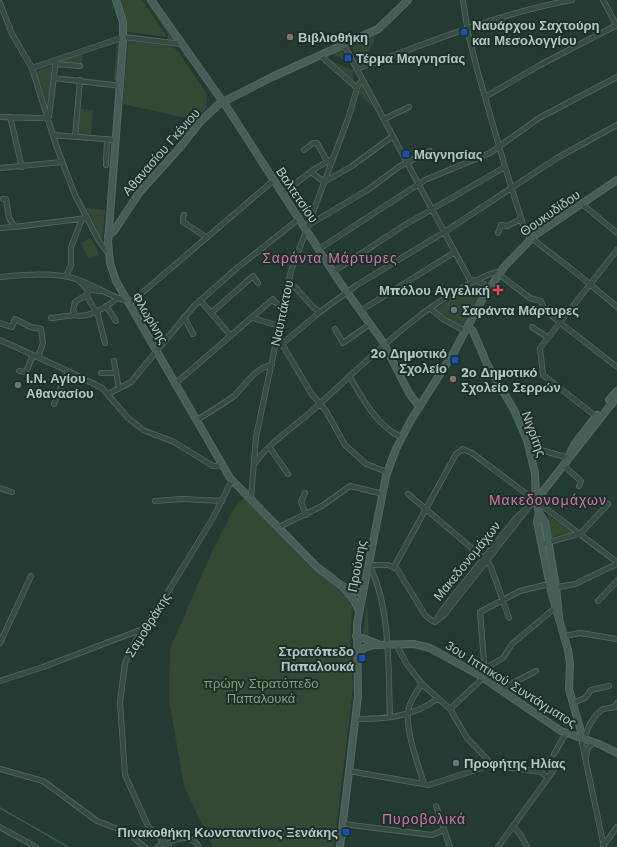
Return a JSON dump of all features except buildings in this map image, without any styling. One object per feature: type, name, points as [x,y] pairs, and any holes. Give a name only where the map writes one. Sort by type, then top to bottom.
[{"type":"street","name":"Φλωρίνης","points":[[116,0],[122,19],[124,37],[108,236],[108,253],[114,276],[128,303],[232,480],[314,564],[342,586],[354,600],[358,613]]},
{"type":"street","name":"Βαλτετσίου","points":[[151,0],[223,102],[306,227],[346,292],[385,345],[409,393],[419,406]]},
{"type":"street","name":"Αθανασίου Γκένιου","points":[[108,236],[116,229],[131,203],[182,145],[200,122],[223,102],[272,77],[321,56],[380,27],[408,0]]},
{"type":"street","points":[[463,0],[467,28],[485,97],[526,234],[530,239],[579,275],[617,307]]},
{"type":"street","points":[[356,68],[362,68],[467,28],[519,11],[572,0]]},
{"type":"street","points":[[485,97],[540,65],[617,25],[615,18],[603,0]]},
{"type":"street","points":[[0,3],[12,34],[32,68],[62,162],[84,218],[108,253]]},
{"type":"street","points":[[32,68],[55,62],[124,37],[181,44]]},
{"type":"street","points":[[344,45],[455,252],[472,281],[484,284],[488,291]]},
{"type":"street","points":[[321,56],[357,88]]},
{"type":"street","points":[[55,62],[80,66]]},
{"type":"street","points":[[48,117],[50,115],[55,62]]},
{"type":"street","points":[[319,249],[430,178],[499,147],[539,118],[617,77]]},
{"type":"street","points":[[54,78],[120,86]]},
{"type":"street","points":[[75,137],[80,80]]},
{"type":"street","name":"Ναυπάκτου","points":[[250,498],[255,463],[256,437],[288,286],[306,227],[349,116],[359,82],[363,80]]},
{"type":"street","points":[[384,119],[409,107]]},
{"type":"street","points":[[0,117],[48,117]]},
{"type":"street","points":[[10,117],[22,167]]},
{"type":"street","points":[[282,344],[346,292],[557,158],[617,125]]},
{"type":"street","points":[[53,135],[116,140]]},
{"type":"street","points":[[311,172],[323,181],[329,180],[393,136]]},
{"type":"street","points":[[106,165],[107,139]]},
{"type":"street","points":[[304,150],[313,143],[317,143],[326,161]]},
{"type":"street","points":[[306,227],[363,193],[407,162],[430,151]]},
{"type":"street","points":[[283,193],[326,161],[332,159]]},
{"type":"street","points":[[0,168],[62,162]]},
{"type":"street","points":[[333,272],[432,208],[505,167]]},
{"type":"street","points":[[0,276],[48,274],[66,276],[128,303],[274,180]]},
{"type":"street","name":"Θουκυδίδου","points":[[476,311],[498,273],[530,239],[617,180]]},
{"type":"street","points":[[2,199],[6,200],[9,218],[15,227]]},
{"type":"street","points":[[582,204],[617,233]]},
{"type":"street","points":[[184,215],[182,217],[184,222],[206,237]]},
{"type":"street","points":[[0,228],[84,218]]},
{"type":"street","points":[[66,276],[70,265],[71,247],[84,218]]},
{"type":"street","points":[[108,394],[133,381],[184,317],[200,300],[237,268],[300,218]]},
{"type":"street","points":[[498,233],[502,225],[507,226],[521,220]]},
{"type":"street","points":[[598,418],[543,375],[540,348],[547,337],[617,250]]},
{"type":"street","points":[[360,311],[455,252]]},
{"type":"street","points":[[255,463],[385,345],[431,309],[472,281],[498,273],[530,298],[541,301],[544,309],[617,367]]},
{"type":"street","points":[[211,313],[253,276],[258,283]]},
{"type":"street","points":[[78,280],[88,292],[101,324],[105,343]]},
{"type":"street","points":[[288,286],[295,287],[312,307],[320,312]]},
{"type":"street","points":[[75,315],[73,310],[75,302],[88,292],[102,291]]},
{"type":"street","points":[[51,318],[75,315],[82,316],[106,306],[117,298]]},
{"type":"street","points":[[176,383],[253,318],[272,299],[283,308]]},
{"type":"street","points":[[200,300],[231,336]]},
{"type":"street","points":[[106,306],[116,321]]},
{"type":"street","points":[[431,309],[443,319],[467,328]]},
{"type":"street","name":"Προύσης","points":[[340,847],[356,719],[358,685],[356,636],[358,613],[387,472],[401,437],[476,311]]},
{"type":"street","points":[[184,317],[193,334]]},
{"type":"street","points":[[253,318],[279,326]]},
{"type":"street","points":[[0,323],[12,328],[15,319],[31,327],[41,329],[42,343],[36,356],[26,372],[19,371]]},
{"type":"street","points":[[335,329],[343,343],[370,324]]},
{"type":"street","points":[[532,326],[547,337]]},
{"type":"street","name":"Νιγρίτης","points":[[467,328],[473,331],[490,370],[514,410],[530,447],[535,473],[536,500],[539,513],[545,522],[556,607],[565,636],[569,656],[568,682],[572,703],[583,739]]},
{"type":"street","points":[[0,340],[98,386],[108,394],[123,413],[140,428],[174,442],[213,466],[223,465]]},
{"type":"street","points":[[276,340],[282,344],[309,390],[320,404],[341,439],[350,450],[369,466],[387,472]]},
{"type":"street","points":[[114,361],[119,389]]},
{"type":"street","points":[[197,420],[232,397],[245,385],[252,375],[272,365]]},
{"type":"street","points":[[54,404],[68,371]]},
{"type":"street","points":[[101,373],[116,373]]},
{"type":"street","points":[[350,377],[376,418],[390,431],[401,437]]},
{"type":"street","points":[[598,418],[617,391]]},
{"type":"street","points":[[390,717],[387,644],[378,586],[369,565],[384,564],[394,567],[402,575],[426,616],[435,622],[444,615],[486,560],[570,457],[572,447],[617,397]]},
{"type":"street","points":[[530,447],[570,457]]},
{"type":"street","points":[[270,448],[288,474]]},
{"type":"street","points":[[394,567],[458,451],[463,449],[470,451],[617,563],[575,584],[553,586],[543,585],[520,591],[480,612],[484,658],[481,674]]},
{"type":"street","points":[[563,465],[581,481],[579,486]]},
{"type":"street","name":"Σαμοθράκης","points":[[166,845],[148,826],[125,773],[121,698],[126,659],[136,640],[168,592],[222,501],[232,480]]},
{"type":"street","points":[[279,527],[330,501],[351,486],[383,494]]},
{"type":"street","points":[[0,488],[12,492]]},
{"type":"street","points":[[305,493],[301,502],[306,514]]},
{"type":"street","points":[[408,494],[486,560],[509,618]]},
{"type":"street","points":[[155,501],[182,499],[222,501]]},
{"type":"street","points":[[541,544],[580,534],[608,504]]},
{"type":"street","name":"Νιγρίτης","points":[[539,513],[537,522],[541,544],[553,586],[559,617]]},
{"type":"street","points":[[0,643],[31,576]]},
{"type":"street","points":[[598,600],[617,581]]},
{"type":"street","name":"Φλωρίνης","points":[[342,586],[363,594]]},
{"type":"street","points":[[450,709],[481,674],[503,658],[512,644],[556,607]]},
{"type":"street","points":[[0,682],[144,629]]},
{"type":"street","points":[[565,636],[580,633],[617,638]]},
{"type":"street","points":[[131,634],[136,640]]},
{"type":"street","points":[[356,636],[368,642],[380,644]]},
{"type":"street","points":[[357,656],[364,648],[380,644]]},
{"type":"street","name":"3ου Ιππικού Συντάγματος","points":[[380,644],[418,645],[430,648],[481,674],[502,691],[566,733],[593,742],[617,753]]},
{"type":"street","points":[[396,644],[406,663],[422,684],[450,709],[467,738],[491,765]]},
{"type":"street","points":[[502,691],[536,671]]},
{"type":"street","points":[[422,684],[410,704],[408,714],[411,736],[424,784]]},
{"type":"street","points":[[572,703],[585,698],[591,690],[609,686]]},
{"type":"street","points":[[356,719],[390,717],[408,714],[420,710],[437,699]]},
{"type":"street","points":[[603,846],[582,747],[583,739],[590,724],[604,709],[615,707],[617,703]]},
{"type":"street","points":[[554,754],[566,733]]},
{"type":"street","points":[[586,762],[586,752],[593,742]]},
{"type":"street","points":[[349,771],[424,784],[434,784],[491,765],[541,772],[548,778]]},
{"type":"street","points":[[498,847],[556,765]]},
{"type":"street","points":[[0,769],[43,781],[97,821],[126,832],[145,847]]},
{"type":"street","points":[[436,806],[450,847]]},
{"type":"street","points":[[343,824],[432,835],[444,830]]},
{"type":"street","points":[[513,826],[520,834],[527,847]]},
{"type":"street","points":[[0,827],[36,847]]},
{"type":"street","points":[[603,846],[617,827]]},
{"type":"street","points":[[158,847],[185,838],[194,842],[199,847]]},
{"type":"green space","points":[[119,0],[142,0],[166,37],[127,32]]},
{"type":"green space","points":[[145,0],[149,0],[176,40],[167,39],[168,34]]},
{"type":"green space","points":[[374,35],[375,38],[363,64],[359,62],[351,46]]},
{"type":"green space","points":[[128,41],[171,46],[177,50],[207,94],[206,109],[199,115],[186,118],[123,104]]},
{"type":"green space","points":[[120,42],[117,80],[114,80],[117,43]]},
{"type":"green space","points":[[342,50],[348,62],[332,54]]},
{"type":"green space","points":[[83,54],[81,65],[57,62]]},
{"type":"green space","points":[[329,60],[354,71],[353,82]]},
{"type":"green space","points":[[52,66],[48,104],[47,104],[36,71]]},
{"type":"green space","points":[[362,86],[373,107],[359,93]]},
{"type":"green space","points":[[79,109],[93,110],[91,135],[78,134],[77,132]]},
{"type":"green space","points":[[86,208],[105,210],[102,240]]},
{"type":"green space","points":[[91,238],[99,254],[89,259],[81,243]]},
{"type":"green space","points":[[473,285],[481,287],[482,291],[463,326],[434,310]]},
{"type":"green space","name":"πρώην Στρατόπεδο Παπαλουκά","points":[[244,498],[308,563],[341,589],[352,603],[350,650],[353,688],[334,847],[213,847],[184,786],[169,700],[170,649],[210,556],[234,508]]},
{"type":"green space","points":[[548,515],[570,531],[570,533],[551,537]]},
{"type":"green space","points":[[367,601],[369,639],[363,635]]},
{"type":"waterway","points":[[0,808],[68,847]]},
{"type":"place","name":"Ναυάρχου Σαχτούρη και Μεσολογγίου","points":[[464,32]]},
{"type":"place","name":"Βιβλιοθήκη","points":[[290,37]]},
{"type":"place","name":"Τέρμα Μαγνησίας","points":[[348,58]]},
{"type":"place","name":"Μαγνησίας","points":[[406,154]]},
{"type":"place","name":"Μπόλου Αγγελική","points":[[498,290]]},
{"type":"place","name":"Σαράντα Μάρτυρες","points":[[454,310]]},
{"type":"place","name":"2ο Δημοτικό Σχολείο","points":[[455,360]]},
{"type":"place","name":"2ο Δημοτικό Σχολείο Σερρών","points":[[453,379]]},
{"type":"place","name":"Ι.Ν. Αγίου Αθανασίου","points":[[18,385]]},
{"type":"place","name":"Στρατόπεδο Παπαλουκά","points":[[362,658]]},
{"type":"place","name":"Προφήτης Ηλίας","points":[[456,763]]},
{"type":"place","name":"Πινακοθήκη Κωνσταντίνος Ξενάκης","points":[[346,832]]},
{"type":"district","name":"Σαράντα Μάρτυρες","points":[[330,258]]},
{"type":"district","name":"Μακεδονομάχων","points":[[548,500]]},
{"type":"district","name":"Πυροβολικά","points":[[424,819]]}]
